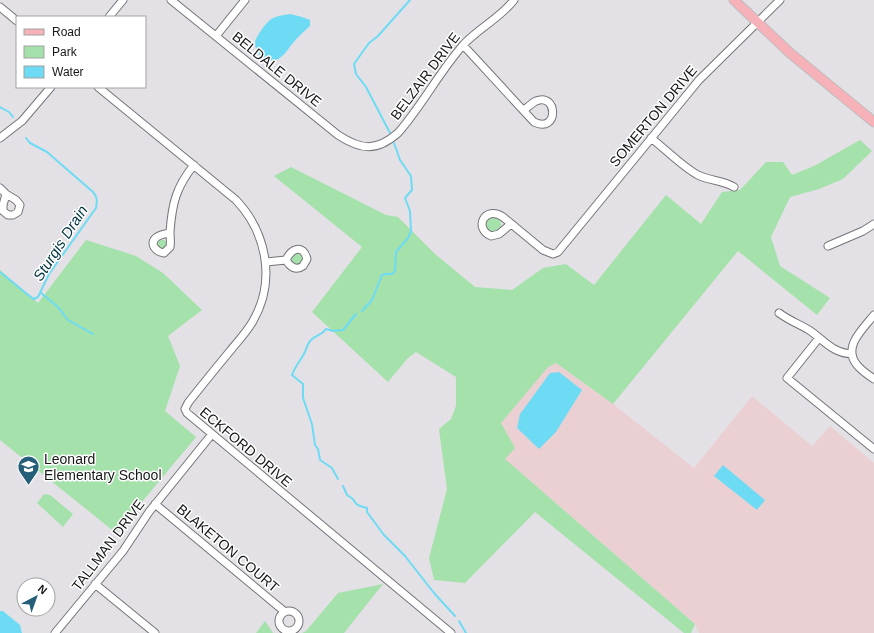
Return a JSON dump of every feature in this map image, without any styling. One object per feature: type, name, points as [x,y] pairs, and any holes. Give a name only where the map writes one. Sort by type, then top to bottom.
[{"type":"main road","points":[[734,0],[795,57],[874,122]]},
{"type":"street","points":[[110,16],[123,0]]},
{"type":"street","name":"BELDALE DRIVE","points":[[171,0],[338,135],[352,144],[371,147]]},
{"type":"street","points":[[216,36],[245,0]]},
{"type":"street","name":"BELZAIR DRIVE","points":[[371,147],[383,144],[398,133],[463,45],[506,9],[514,0]]},
{"type":"street","name":"SOMERTON DRIVE","points":[[511,224],[543,250],[553,254],[558,252],[705,73],[780,0]]},
{"type":"street","points":[[0,7],[16,20]]},
{"type":"street","points":[[463,45],[524,110]]},
{"type":"street","points":[[0,138],[22,120],[50,88]]},
{"type":"street","name":"ECKFORD DRIVE","points":[[99,88],[236,200],[248,214],[260,237],[266,262],[266,279],[263,294],[253,321],[186,405],[188,415],[451,633]]},
{"type":"street","points":[[651,138],[693,172],[703,177],[726,182],[734,187]]},
{"type":"street","points":[[170,233],[173,206],[178,190],[184,178],[194,165]]},
{"type":"street","points":[[0,188],[6,194]]},
{"type":"street","points":[[828,246],[863,231],[874,224]]},
{"type":"street","points":[[266,262],[286,260]]},
{"type":"street","points":[[780,313],[789,320],[810,331],[839,352],[852,354]]},
{"type":"street","points":[[874,315],[854,341],[852,354],[858,366],[874,379]]},
{"type":"street","points":[[819,338],[787,378],[874,449]]},
{"type":"street","name":"TALLMAN DRIVE","points":[[55,633],[123,550],[141,522],[212,434]]},
{"type":"street","name":"BLAKETON COURT","points":[[155,504],[285,612]]},
{"type":"street","points":[[95,584],[155,633]]},
{"type":"shaded area","points":[[556,363],[613,404],[694,468],[752,396],[812,446],[830,426],[874,463],[874,633],[699,633],[695,624],[505,459],[501,423],[548,367]]},
{"type":"green space","points":[[860,140],[872,151],[843,179],[819,189],[790,197],[771,237],[780,266],[830,298],[817,315],[738,251],[613,404],[556,363],[548,367],[501,423],[515,448],[505,459],[695,624],[691,633],[684,633],[535,512],[465,583],[434,580],[429,558],[447,489],[439,429],[451,419],[456,406],[456,377],[416,352],[407,359],[388,382],[312,312],[362,247],[274,176],[291,167],[386,215],[398,217],[435,254],[475,287],[512,290],[543,268],[566,264],[594,285],[666,195],[701,224],[722,192],[740,190],[766,162],[783,162],[792,175],[814,166]]},
{"type":"green space","points":[[493,216],[500,221],[501,224],[496,231],[493,232],[486,227],[485,224],[490,217]]},
{"type":"green space","points":[[162,239],[167,244],[162,249],[157,244]]},
{"type":"green space","points":[[86,240],[136,256],[163,273],[202,310],[168,336],[180,366],[165,411],[196,437],[116,533],[0,440],[0,270],[38,303]]},
{"type":"green space","points":[[295,253],[299,253],[303,259],[299,265],[295,265],[291,261],[291,257]]},
{"type":"green space","points":[[44,494],[50,495],[73,514],[63,527],[37,503]]},
{"type":"green space","points":[[383,584],[344,633],[302,633],[306,631],[338,593]]},
{"type":"green space","points":[[265,621],[273,633],[256,633]]},
{"type":"water","points":[[290,14],[310,20],[310,26],[280,58],[274,61],[266,60],[257,51],[255,41],[258,35],[270,20]]},
{"type":"water","points":[[559,372],[582,390],[556,432],[539,449],[517,428],[520,414],[550,373]]},
{"type":"water","points":[[723,465],[765,500],[757,510],[714,476]]},
{"type":"water","points":[[0,611],[3,611],[20,625],[22,633],[0,633]]},
{"type":"waterway","points":[[390,133],[366,87],[356,74],[354,64],[369,43],[378,36],[410,0]]},
{"type":"waterway","name":"Sturgis Drain","points":[[0,107],[9,112],[13,117]]},
{"type":"waterway","name":"Sturgis Drain","points":[[0,272],[32,298],[34,299],[38,297],[49,274],[96,208],[97,202],[95,194],[47,152],[30,143],[26,138]]},
{"type":"waterway","points":[[362,311],[372,300],[382,275],[392,274],[395,271],[396,252],[408,238],[411,231],[410,211],[405,198],[412,190],[411,176],[400,160],[394,143]]},
{"type":"waterway","points":[[41,293],[58,307],[68,320],[93,334]]},
{"type":"waterway","points":[[338,479],[332,468],[320,460],[318,449],[315,445],[312,424],[303,398],[303,384],[292,375],[311,340],[323,333],[326,329],[333,331],[343,330],[356,314]]},
{"type":"waterway","points":[[343,486],[347,495],[360,506],[367,508],[367,512],[384,535],[405,556],[434,593],[455,616]]},
{"type":"waterway","points":[[459,621],[466,633]]},
{"type":"place","name":"Leonard Elementary School","points":[[29,486]]}]
